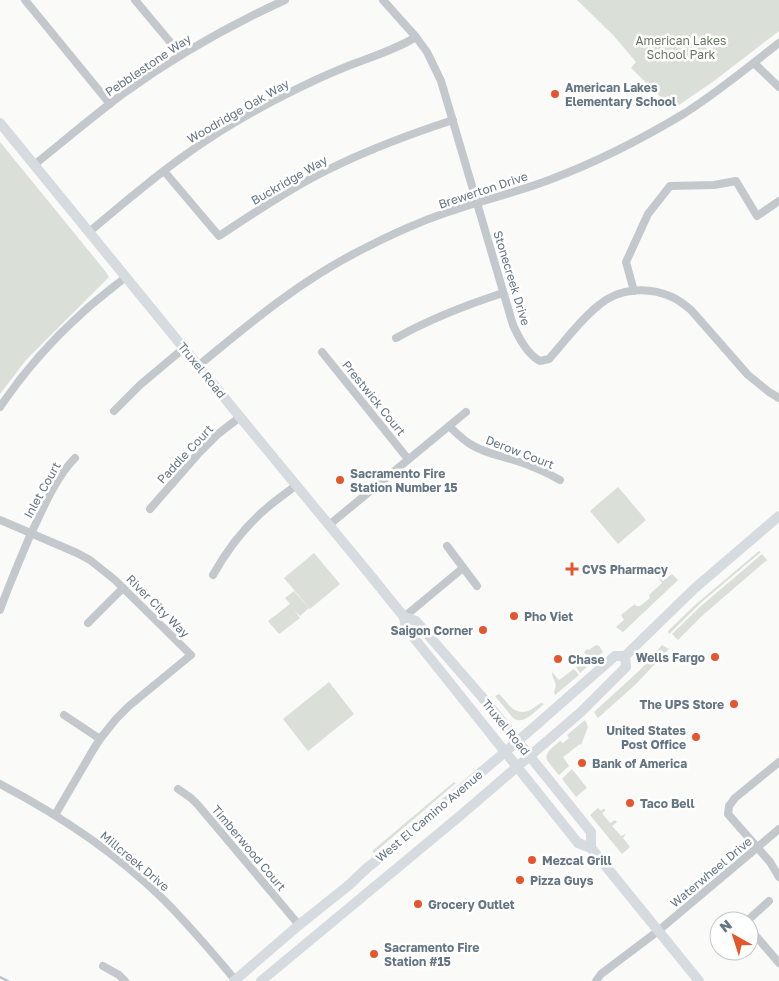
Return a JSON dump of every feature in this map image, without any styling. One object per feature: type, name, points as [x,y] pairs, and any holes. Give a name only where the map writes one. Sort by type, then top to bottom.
[{"type":"main road","name":"Truxel Road","points":[[0,123],[371,576],[505,753],[578,843],[591,848],[699,981]]},
{"type":"main road","name":"West El Camino Avenue","points":[[261,981],[582,712],[626,667],[626,656],[652,629],[779,516]]},
{"type":"main road","name":"Truxel Road","points":[[405,623],[416,621],[530,756],[591,832],[591,848]]},
{"type":"main road","name":"West El Camino Avenue","points":[[235,981],[518,742],[615,656],[626,656]]},
{"type":"street","points":[[25,0],[110,104]]},
{"type":"street","points":[[136,0],[181,55]]},
{"type":"street","points":[[262,0],[268,8]]},
{"type":"street","name":"Pebblestone Way","points":[[34,165],[151,74],[234,25],[285,0]]},
{"type":"street","name":"Stonecreek Drive","points":[[389,2],[427,52],[435,66],[453,120],[513,325],[525,347],[535,358],[540,361],[549,359],[590,312],[616,295],[634,290],[659,292],[681,302],[691,310],[748,376],[779,398]]},
{"type":"street","name":"Woodridge Oak Way","points":[[89,232],[164,171],[216,134],[277,99],[328,74],[392,50],[416,37]]},
{"type":"street","name":"Brewerton Drive","points":[[198,366],[273,304],[330,266],[374,243],[445,213],[549,180],[619,150],[685,112],[779,43]]},
{"type":"street","points":[[754,63],[779,87]]},
{"type":"street","name":"Buckridge Way","points":[[164,171],[219,236],[277,198],[333,167],[404,136],[453,120]]},
{"type":"street","points":[[634,290],[626,262],[648,214],[670,186],[714,185],[736,180],[757,216],[779,201]]},
{"type":"street","points":[[0,407],[24,374],[61,333],[126,277]]},
{"type":"street","points":[[396,338],[452,311],[504,293]]},
{"type":"street","points":[[114,411],[140,385],[184,348]]},
{"type":"street","name":"Prestwick Court","points":[[322,352],[408,459]]},
{"type":"street","points":[[329,525],[466,412]]},
{"type":"street","name":"Paddle Court","points":[[150,509],[198,454],[218,434],[240,417]]},
{"type":"street","name":"Derow Court","points":[[449,426],[458,435],[481,450],[540,470],[560,480]]},
{"type":"street","name":"Inlet Court","points":[[0,610],[10,582],[42,510],[63,472],[75,458]]},
{"type":"street","points":[[213,575],[229,548],[244,530],[267,507],[296,486]]},
{"type":"street","name":"River City Way","points":[[0,520],[76,553],[103,569],[191,655],[116,719],[100,739],[55,815]]},
{"type":"street","points":[[447,546],[477,586]]},
{"type":"street","points":[[405,623],[463,568]]},
{"type":"street","points":[[88,623],[123,588]]},
{"type":"street","points":[[64,715],[100,739]]},
{"type":"street","points":[[779,762],[735,798],[729,806],[728,814],[774,867],[779,877]]},
{"type":"street","name":"Millcreek Drive","points":[[0,784],[55,815],[112,854],[161,897],[198,936],[235,981]]},
{"type":"street","name":"Timberwood Court","points":[[178,789],[198,805],[299,926]]},
{"type":"street","name":"Waterwheel Drive","points":[[658,931],[779,829]]},
{"type":"street","points":[[758,911],[769,901]]},
{"type":"street","points":[[596,981],[604,971],[658,931]]},
{"type":"street","points":[[759,940],[779,963]]},
{"type":"street","points":[[103,966],[119,975],[125,981]]},
{"type":"green space","name":"American Lakes School Park","points":[[577,0],[779,0],[779,31],[714,81],[673,109],[631,68],[636,62],[613,35]]},
{"type":"green space","points":[[0,142],[109,277],[26,360],[0,394]]},
{"type":"green space","points":[[618,487],[646,520],[618,544],[590,511]]},
{"type":"green space","points":[[759,551],[761,552],[703,601],[669,634],[668,631],[695,605]]},
{"type":"green space","points":[[314,553],[340,584],[310,609],[284,578]]},
{"type":"green space","points":[[762,554],[767,560],[703,615],[678,640],[672,634],[701,606]]},
{"type":"green space","points":[[672,574],[678,580],[623,632],[616,627],[624,620],[621,615],[635,604],[640,606],[650,598],[649,595],[662,583],[660,578],[663,581]]},
{"type":"green space","points":[[294,591],[309,608],[300,616],[294,610],[300,618],[279,634],[268,621],[290,604],[285,598]]},
{"type":"green space","points":[[596,645],[603,652],[580,673],[576,667],[584,659],[586,655],[584,652]]},
{"type":"green space","points":[[662,645],[669,649],[636,684],[598,718],[594,712],[640,670]]},
{"type":"green space","points":[[574,669],[579,675],[555,695],[556,683],[552,672],[559,680]]},
{"type":"green space","points":[[329,682],[354,714],[308,751],[283,719]]},
{"type":"green space","points":[[499,694],[514,710],[518,711],[528,711],[541,703],[544,704],[529,717],[517,720],[513,718],[495,696]]},
{"type":"green space","points":[[585,720],[588,727],[581,745],[563,757],[569,766],[559,775],[547,760],[547,754],[560,741],[563,743],[569,738],[567,735]]},
{"type":"green space","points":[[572,769],[587,788],[576,797],[562,779]]},
{"type":"green space","points":[[454,782],[456,783],[374,853],[372,851]]},
{"type":"green space","points":[[598,808],[601,811],[605,809],[602,813],[610,823],[615,820],[617,822],[612,826],[621,836],[626,834],[623,838],[630,847],[622,854],[590,815]]},
{"type":"waterway","points":[[0,977],[8,981]]},
{"type":"place","name":"American Lakes Elementary School","points":[[555,94]]},
{"type":"place","name":"Sacramento Fire Station Number 15","points":[[340,480]]},
{"type":"place","name":"CVS Pharmacy","points":[[572,569]]},
{"type":"place","name":"Pho Viet","points":[[514,616]]},
{"type":"place","name":"Saigon Corner","points":[[483,630]]},
{"type":"place","name":"Wells Fargo","points":[[715,657]]},
{"type":"place","name":"Chase","points":[[558,659]]},
{"type":"place","name":"The UPS Store","points":[[734,704]]},
{"type":"place","name":"United States Post Office","points":[[696,737]]},
{"type":"place","name":"Bank of America","points":[[582,763]]},
{"type":"place","name":"Taco Bell","points":[[630,803]]},
{"type":"place","name":"Mezcal Grill","points":[[532,860]]},
{"type":"place","name":"Pizza Guys","points":[[520,880]]},
{"type":"place","name":"Grocery Outlet","points":[[418,904]]},
{"type":"place","name":"Sacramento Fire Station #15","points":[[374,954]]}]
